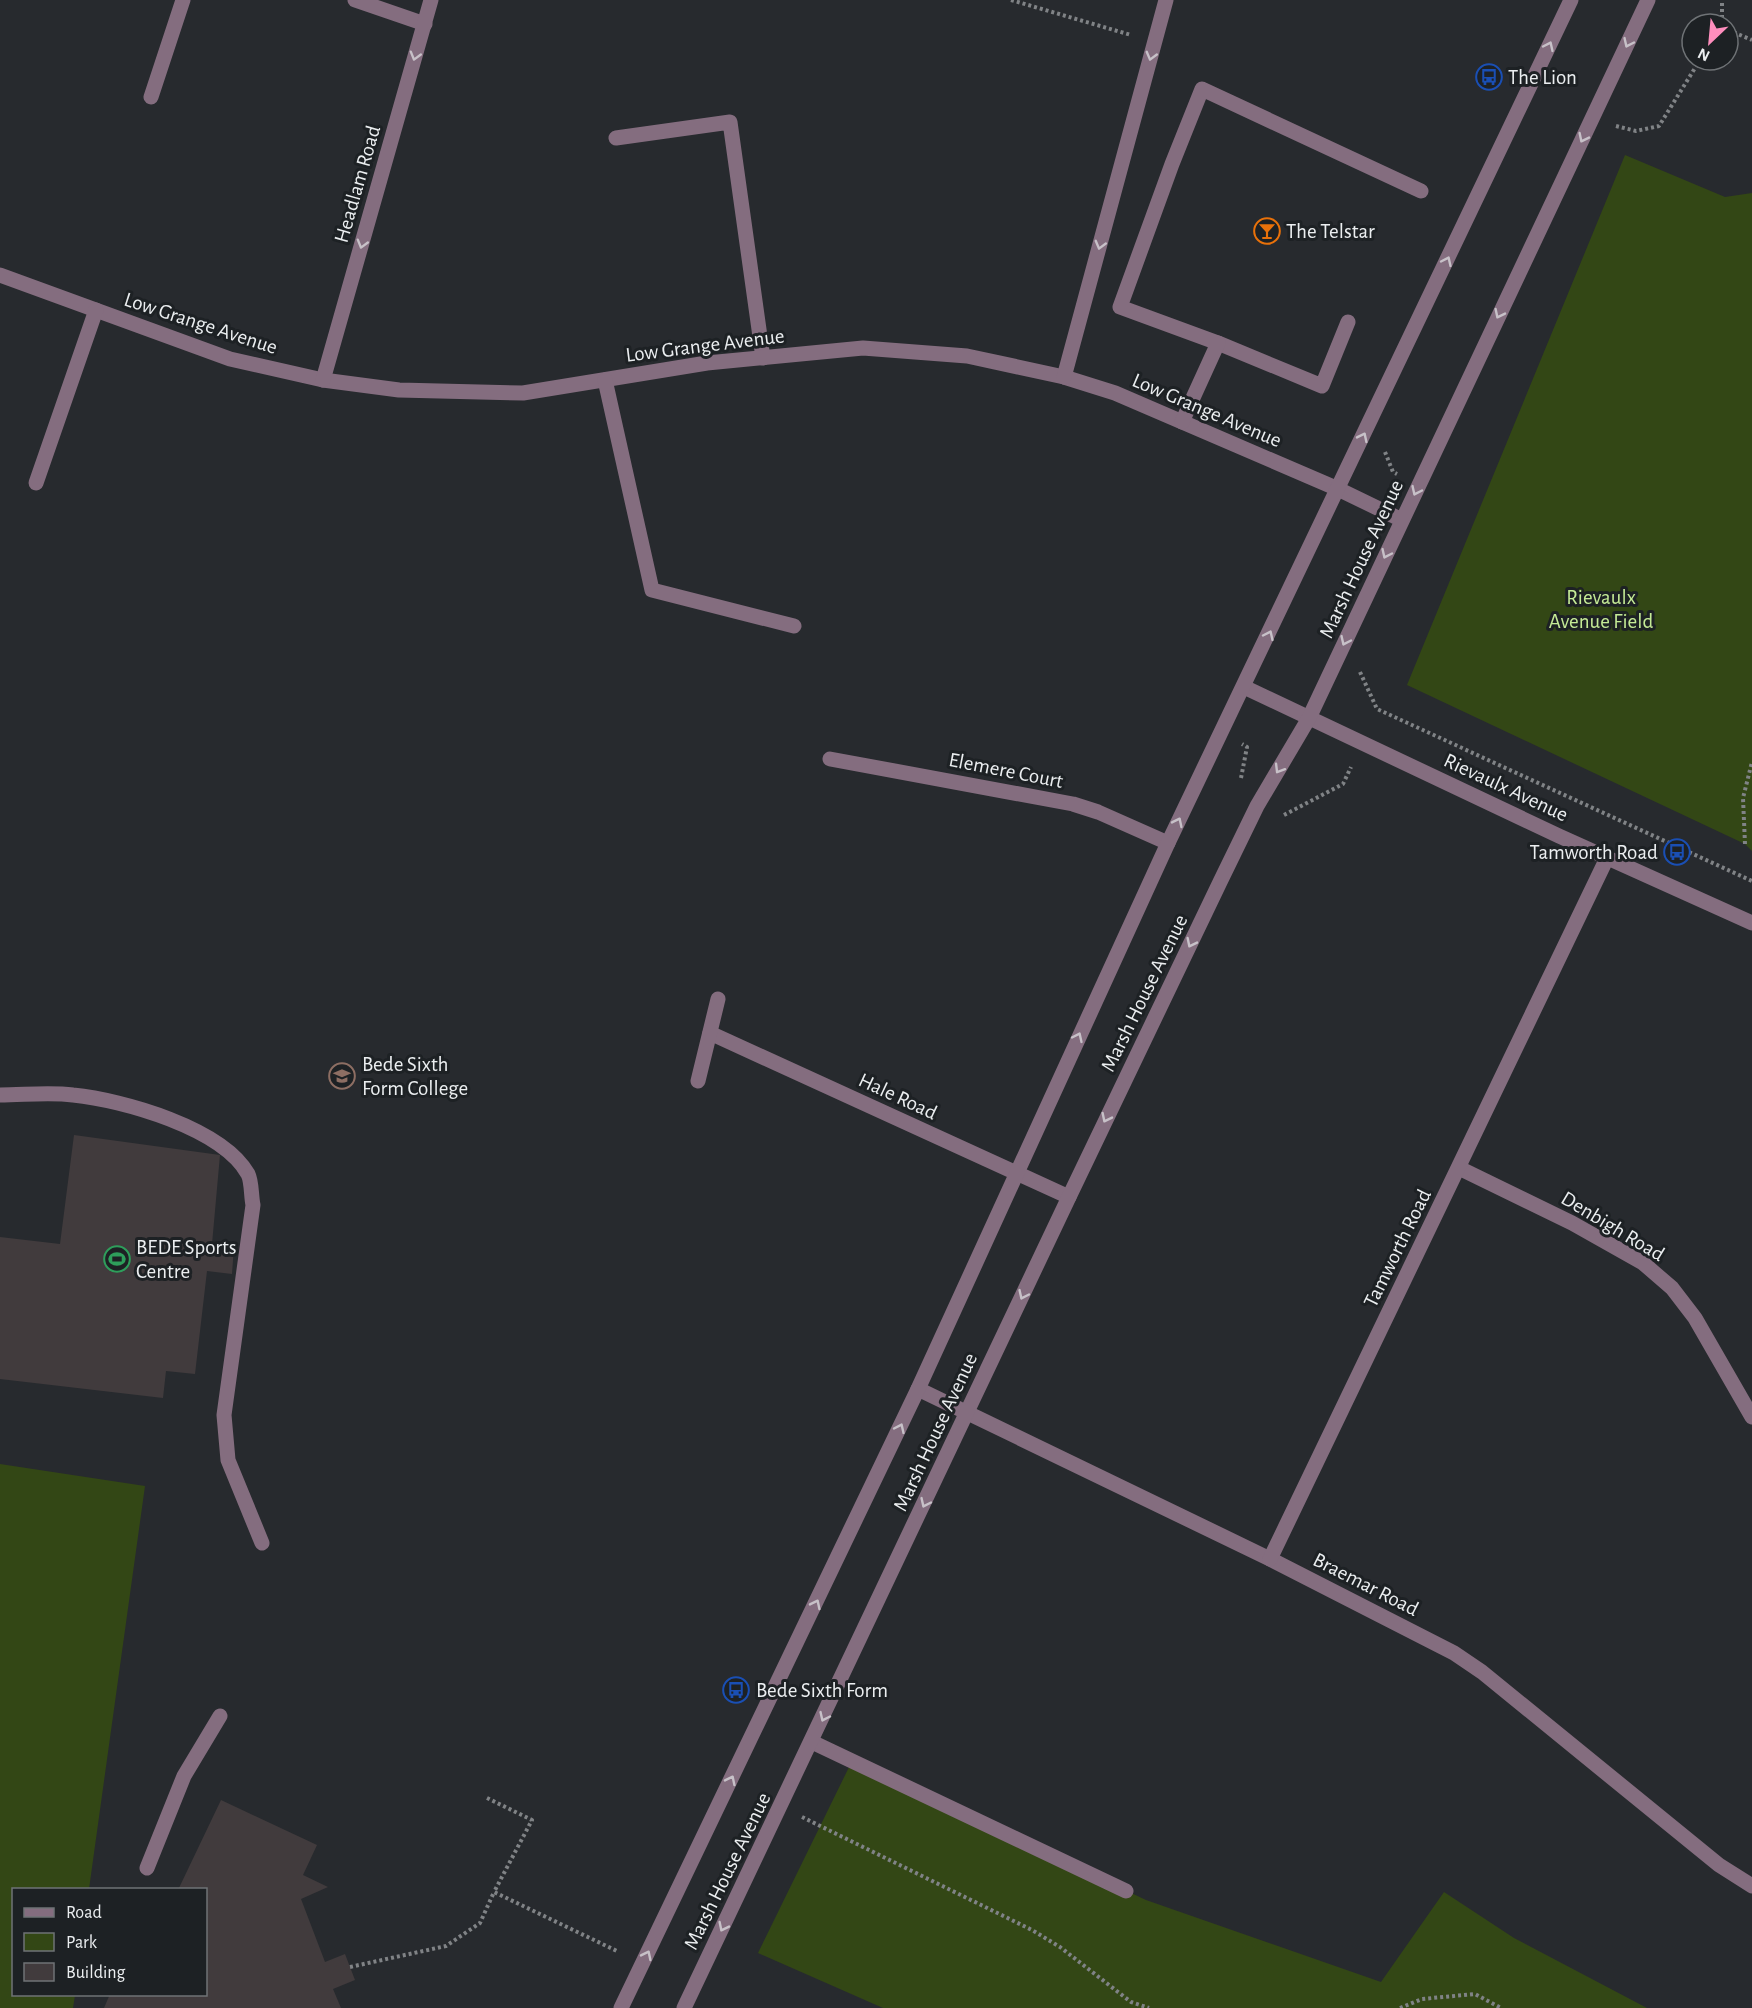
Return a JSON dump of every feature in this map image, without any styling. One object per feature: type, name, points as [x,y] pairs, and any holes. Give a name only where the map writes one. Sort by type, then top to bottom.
[{"type":"street","points":[[151,98],[183,0]]},
{"type":"street","points":[[355,0],[425,24]]},
{"type":"street","name":"Headlam Road","points":[[324,380],[431,0]]},
{"type":"street","points":[[1064,377],[1166,0]]},
{"type":"street","name":"Marsh House Avenue","points":[[621,2008],[918,1389],[1168,843],[1571,0]]},
{"type":"street","name":"Marsh House Avenue","points":[[684,2008],[1257,806],[1309,718],[1648,0]]},
{"type":"street","points":[[1348,322],[1322,386],[1218,343],[1120,307],[1172,164],[1203,89],[1421,191]]},
{"type":"street","points":[[616,138],[730,122],[763,358]]},
{"type":"street","name":"Low Grange Avenue","points":[[0,275],[230,358],[324,380],[399,390],[523,393],[707,363],[863,348],[967,356],[1064,377],[1115,393],[1338,489],[1402,520]]},
{"type":"street","points":[[36,483],[96,310]]},
{"type":"street","points":[[1182,422],[1218,343]]},
{"type":"street","points":[[605,380],[652,590],[794,626]]},
{"type":"street","name":"Rievaulx Avenue","points":[[1244,687],[1607,858],[1752,923]]},
{"type":"street","name":"Elemere Court","points":[[830,759],[1073,804],[1098,812],[1168,843]]},
{"type":"street","name":"Tamworth Road","points":[[1270,1559],[1607,858]]},
{"type":"street","points":[[698,1081],[718,999]]},
{"type":"street","name":"Hale Road","points":[[710,1033],[1069,1197]]},
{"type":"street","points":[[0,1095],[71,1094],[123,1103],[174,1121],[218,1144],[236,1158],[249,1175],[252,1205],[224,1414],[228,1460],[262,1543]]},
{"type":"street","name":"Denbigh Road","points":[[1459,1168],[1572,1223],[1643,1263],[1672,1288],[1695,1318],[1752,1417]]},
{"type":"street","name":"Braemar Road","points":[[918,1389],[1270,1559],[1454,1653],[1482,1671],[1719,1865],[1752,1886]]},
{"type":"street","points":[[147,1868],[184,1776],[220,1716]]},
{"type":"street","points":[[812,1742],[1126,1891]]},
{"type":"path","points":[[1011,0],[1141,38]]},
{"type":"path","points":[[1592,120],[1636,131],[1659,126],[1693,72]]},
{"type":"path","points":[[1363,437],[1383,446],[1393,472],[1420,483]]},
{"type":"path","points":[[1345,642],[1377,709],[1752,881]]},
{"type":"path","points":[[1221,735],[1247,747],[1237,795],[1280,818],[1343,784],[1377,709]]},
{"type":"path","points":[[1745,844],[1743,798],[1752,762]]},
{"type":"path","points":[[350,1966],[446,1946],[480,1923],[532,1821],[487,1798]]},
{"type":"path","points":[[781,1807],[1032,1930],[1059,1947],[1136,2008]]},
{"type":"path","points":[[495,1892],[643,1963]]},
{"type":"path","points":[[1400,2008],[1422,1999],[1475,1994],[1501,2008]]},
{"type":"path","points":[[1131,2002],[1149,2008]]},
{"type":"green space","name":"Rievaulx Avenue Field","points":[[1625,155],[1725,197],[1752,193],[1752,851],[1745,844],[1407,685]]},
{"type":"green space","points":[[0,1464],[145,1486],[89,1888],[12,1888],[12,1996],[75,1996],[73,2008],[0,2008]]},
{"type":"green space","points":[[852,1761],[1146,1900],[1381,1982],[1444,1892],[1514,1938],[1647,2008],[883,2008],[758,1953]]},
{"type":"building","name":"BEDE Sports Centre","points":[[74,1135],[220,1155],[212,1244],[234,1246],[232,1274],[207,1271],[195,1374],[166,1371],[163,1398],[0,1379],[0,1237],[60,1244]]},
{"type":"building","points":[[221,1800],[317,1845],[303,1875],[328,1887],[301,1899],[325,1962],[345,1954],[355,1980],[333,1989],[341,2008],[104,2008],[109,1996],[207,1996],[207,1888],[179,1888]]},
{"type":"place","name":"The Lion","points":[[1489,77]]},
{"type":"place","name":"The Telstar","points":[[1267,231]]},
{"type":"place","name":"Tamworth Road","points":[[1677,852]]},
{"type":"place","name":"Bede Sixth Form College","points":[[342,1076]]},
{"type":"place","name":"BEDE Sports Centre","points":[[117,1259]]},
{"type":"place","name":"Bede Sixth Form","points":[[736,1690]]}]
